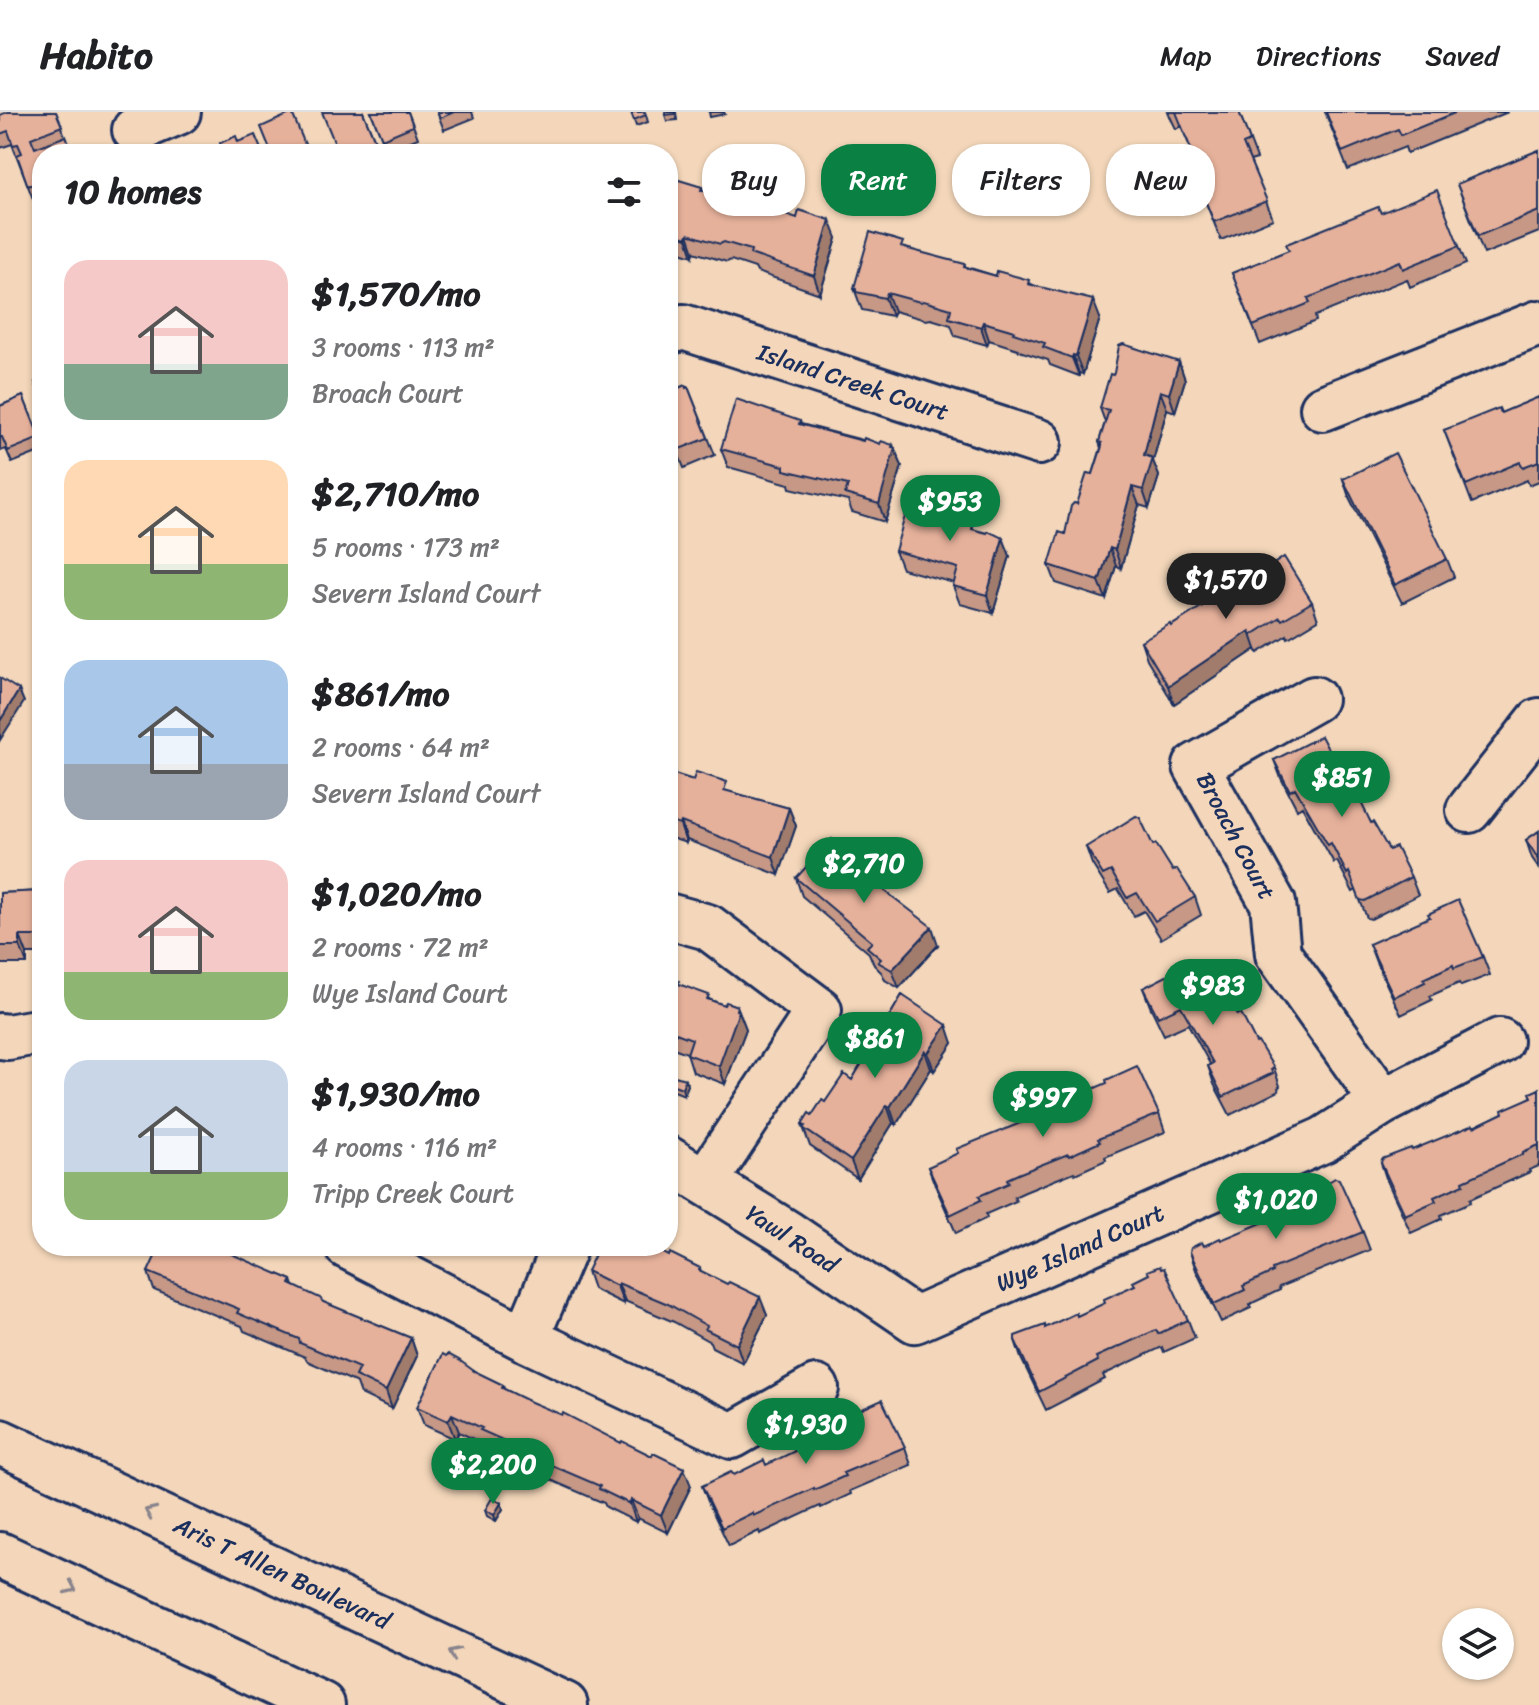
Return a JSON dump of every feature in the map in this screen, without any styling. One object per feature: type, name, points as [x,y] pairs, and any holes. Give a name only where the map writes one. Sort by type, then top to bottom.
[{"type":"street","points":[[137,132],[178,112]]},
{"type":"street","points":[[1323,408],[1539,323]]},
{"type":"street","name":"Island Creek Court","points":[[678,329],[683,327],[1039,442]]},
{"type":"street","name":"Broach Court","points":[[1314,699],[1196,766],[1273,903],[1278,954],[1383,1102]]},
{"type":"street","points":[[1469,810],[1539,721]]},
{"type":"street","points":[[678,919],[708,927],[819,1010],[705,1182]]},
{"type":"street","points":[[0,1036],[32,1033]]},
{"type":"street","name":"Wye Island Court","points":[[915,1320],[1323,1140],[1383,1102],[1500,1041]]},
{"type":"street","name":"Yawl Road","points":[[678,1165],[787,1233],[915,1320]]},
{"type":"street","points":[[366,1256],[526,1339],[732,1436],[816,1388]]},
{"type":"street","points":[[526,1339],[561,1256]]},
{"type":"street","name":"Aris T Allen Boulevard","points":[[0,1442],[565,1705]]},
{"type":"street","points":[[0,1555],[322,1705]]},
{"type":"building","points":[[7,112],[56,112],[62,126],[31,138],[32,185],[28,186],[17,155],[22,153],[18,144],[13,145],[8,131],[0,134],[0,115]]},
{"type":"building","points":[[322,112],[363,112],[376,144],[335,144]]},
{"type":"building","points":[[371,112],[408,112],[413,126],[382,139]]},
{"type":"building","points":[[437,112],[454,112],[440,118]]},
{"type":"building","points":[[631,112],[645,112],[646,115],[634,120]]},
{"type":"building","points":[[1176,112],[1239,112],[1250,141],[1243,144],[1267,201],[1214,222],[1212,216],[1215,216],[1215,144],[1189,144]]},
{"type":"building","points":[[1326,112],[1457,112],[1401,135],[1398,129],[1342,152]]},
{"type":"building","points":[[292,113],[305,144],[268,144],[261,127]]},
{"type":"building","points":[[255,135],[259,144],[220,143],[236,136],[238,142]]},
{"type":"building","points":[[66,136],[69,144],[45,144]]},
{"type":"building","points":[[1539,150],[1539,211],[1478,236],[1457,184]]},
{"type":"building","points":[[678,180],[702,187],[702,216],[797,218],[805,216],[805,212],[830,220],[814,276],[750,254],[751,250],[688,234],[687,238],[678,235]]},
{"type":"building","points":[[1437,190],[1459,246],[1403,269],[1400,261],[1308,298],[1310,303],[1253,326],[1232,273],[1289,250],[1286,244],[1378,207],[1381,213]]},
{"type":"building","points":[[870,232],[903,242],[901,247],[965,264],[964,267],[996,276],[997,271],[1029,280],[1028,284],[1093,300],[1076,356],[1072,358],[1043,347],[1045,343],[1014,331],[983,322],[981,327],[949,318],[951,309],[924,301],[887,293],[885,298],[856,292],[854,288]]},
{"type":"building","points":[[1123,344],[1179,362],[1169,394],[1160,391],[1144,455],[1153,458],[1143,490],[1132,487],[1115,550],[1110,548],[1099,581],[1049,565],[1059,532],[1065,534],[1071,506],[1077,504],[1087,473],[1093,474],[1109,410],[1100,408],[1110,374],[1114,373],[1119,346]]},
{"type":"building","points":[[688,387],[708,438],[678,450],[678,388]]},
{"type":"building","points":[[23,396],[32,418],[32,441],[8,451],[0,437],[0,406]]},
{"type":"building","points":[[1539,397],[1539,461],[1523,467],[1520,462],[1466,485],[1444,430],[1499,408],[1501,413]]},
{"type":"building","points":[[736,399],[800,421],[799,424],[863,441],[864,438],[893,445],[895,448],[879,504],[845,494],[848,485],[784,470],[784,466],[721,449]]},
{"type":"building","points":[[1395,453],[1447,559],[1395,585],[1343,479]]},
{"type":"building","points":[[915,493],[944,505],[941,512],[974,522],[972,529],[988,531],[1003,538],[987,595],[953,586],[958,568],[895,551],[911,495]]},
{"type":"building","points":[[1284,557],[1312,602],[1252,635],[1250,631],[1168,686],[1141,641],[1226,591],[1229,594]]},
{"type":"building","points":[[0,678],[19,690],[0,721]]},
{"type":"building","points":[[1321,736],[1337,766],[1342,763],[1371,823],[1389,850],[1396,847],[1411,877],[1365,901],[1360,900],[1349,872],[1347,874],[1331,843],[1328,845],[1295,788],[1290,791],[1274,760]]},
{"type":"building","points":[[696,772],[727,782],[724,790],[789,808],[773,857],[681,822],[680,825],[678,775],[693,780]]},
{"type":"building","points":[[1136,816],[1140,818],[1153,845],[1156,844],[1173,871],[1177,869],[1195,897],[1155,921],[1137,893],[1127,898],[1111,871],[1103,875],[1086,847]]},
{"type":"building","points":[[1539,831],[1539,860],[1526,840]]},
{"type":"building","points":[[832,839],[880,887],[932,927],[892,970],[878,962],[881,959],[867,947],[872,942],[796,878]]},
{"type":"building","points":[[32,891],[32,936],[20,936],[20,946],[0,946],[0,893]]},
{"type":"building","points":[[1458,900],[1483,957],[1454,968],[1453,965],[1394,997],[1369,944],[1430,917],[1428,914]]},
{"type":"building","points":[[1194,962],[1199,964],[1210,991],[1224,985],[1238,1015],[1241,1013],[1256,1043],[1274,1068],[1271,1070],[1273,1073],[1223,1097],[1208,1066],[1213,1063],[1181,1006],[1158,1017],[1143,988]]},
{"type":"building","points":[[678,984],[709,995],[707,999],[737,1006],[736,1010],[739,1011],[719,1066],[687,1054],[692,1039],[678,1034]]},
{"type":"building","points":[[902,995],[947,1025],[928,1053],[925,1051],[851,1161],[803,1128],[805,1126],[802,1124],[822,1100],[825,1102],[844,1074],[852,1080]]},
{"type":"building","points":[[1137,1066],[1159,1114],[1098,1139],[1100,1142],[1069,1156],[1007,1179],[1009,1183],[979,1196],[981,1200],[950,1215],[928,1167],[958,1153],[956,1149],[1048,1112],[1046,1109],[1107,1083],[1106,1080]]},
{"type":"building","points":[[678,1077],[685,1079],[682,1088],[678,1087]]},
{"type":"building","points":[[1539,1089],[1539,1145],[1463,1181],[1464,1184],[1434,1197],[1436,1201],[1405,1215],[1381,1163],[1382,1159],[1474,1127],[1532,1097],[1530,1093]]},
{"type":"building","points":[[1335,1178],[1339,1179],[1363,1232],[1272,1269],[1273,1272],[1243,1286],[1245,1290],[1214,1304],[1190,1252],[1191,1248],[1202,1242],[1204,1246],[1221,1240],[1281,1215],[1279,1211],[1310,1197],[1309,1194]]},
{"type":"building","points":[[155,1256],[236,1256],[292,1280],[290,1284],[323,1302],[411,1338],[386,1391],[355,1376],[359,1368],[237,1313],[239,1309],[148,1272]]},
{"type":"building","points":[[594,1256],[676,1256],[727,1284],[729,1282],[760,1297],[737,1345],[705,1329],[707,1326],[668,1304],[618,1283],[617,1286],[587,1271]]},
{"type":"building","points":[[1160,1266],[1164,1268],[1188,1320],[1158,1334],[1156,1330],[1096,1357],[1098,1361],[1039,1392],[1015,1336],[1045,1325],[1045,1328],[1105,1303],[1104,1299],[1135,1285],[1133,1282],[1149,1274],[1147,1271]]},
{"type":"building","points":[[443,1354],[531,1402],[563,1413],[621,1443],[652,1456],[653,1453],[684,1468],[661,1515],[631,1500],[630,1504],[599,1489],[600,1486],[539,1460],[541,1457],[452,1414],[448,1421],[417,1407]]},
{"type":"building","points":[[882,1400],[905,1447],[843,1473],[845,1476],[814,1490],[753,1516],[752,1513],[722,1528],[702,1486],[764,1460],[766,1465],[853,1417],[851,1414]]},
{"type":"building","points":[[492,1498],[501,1503],[494,1515],[485,1510]]}]
